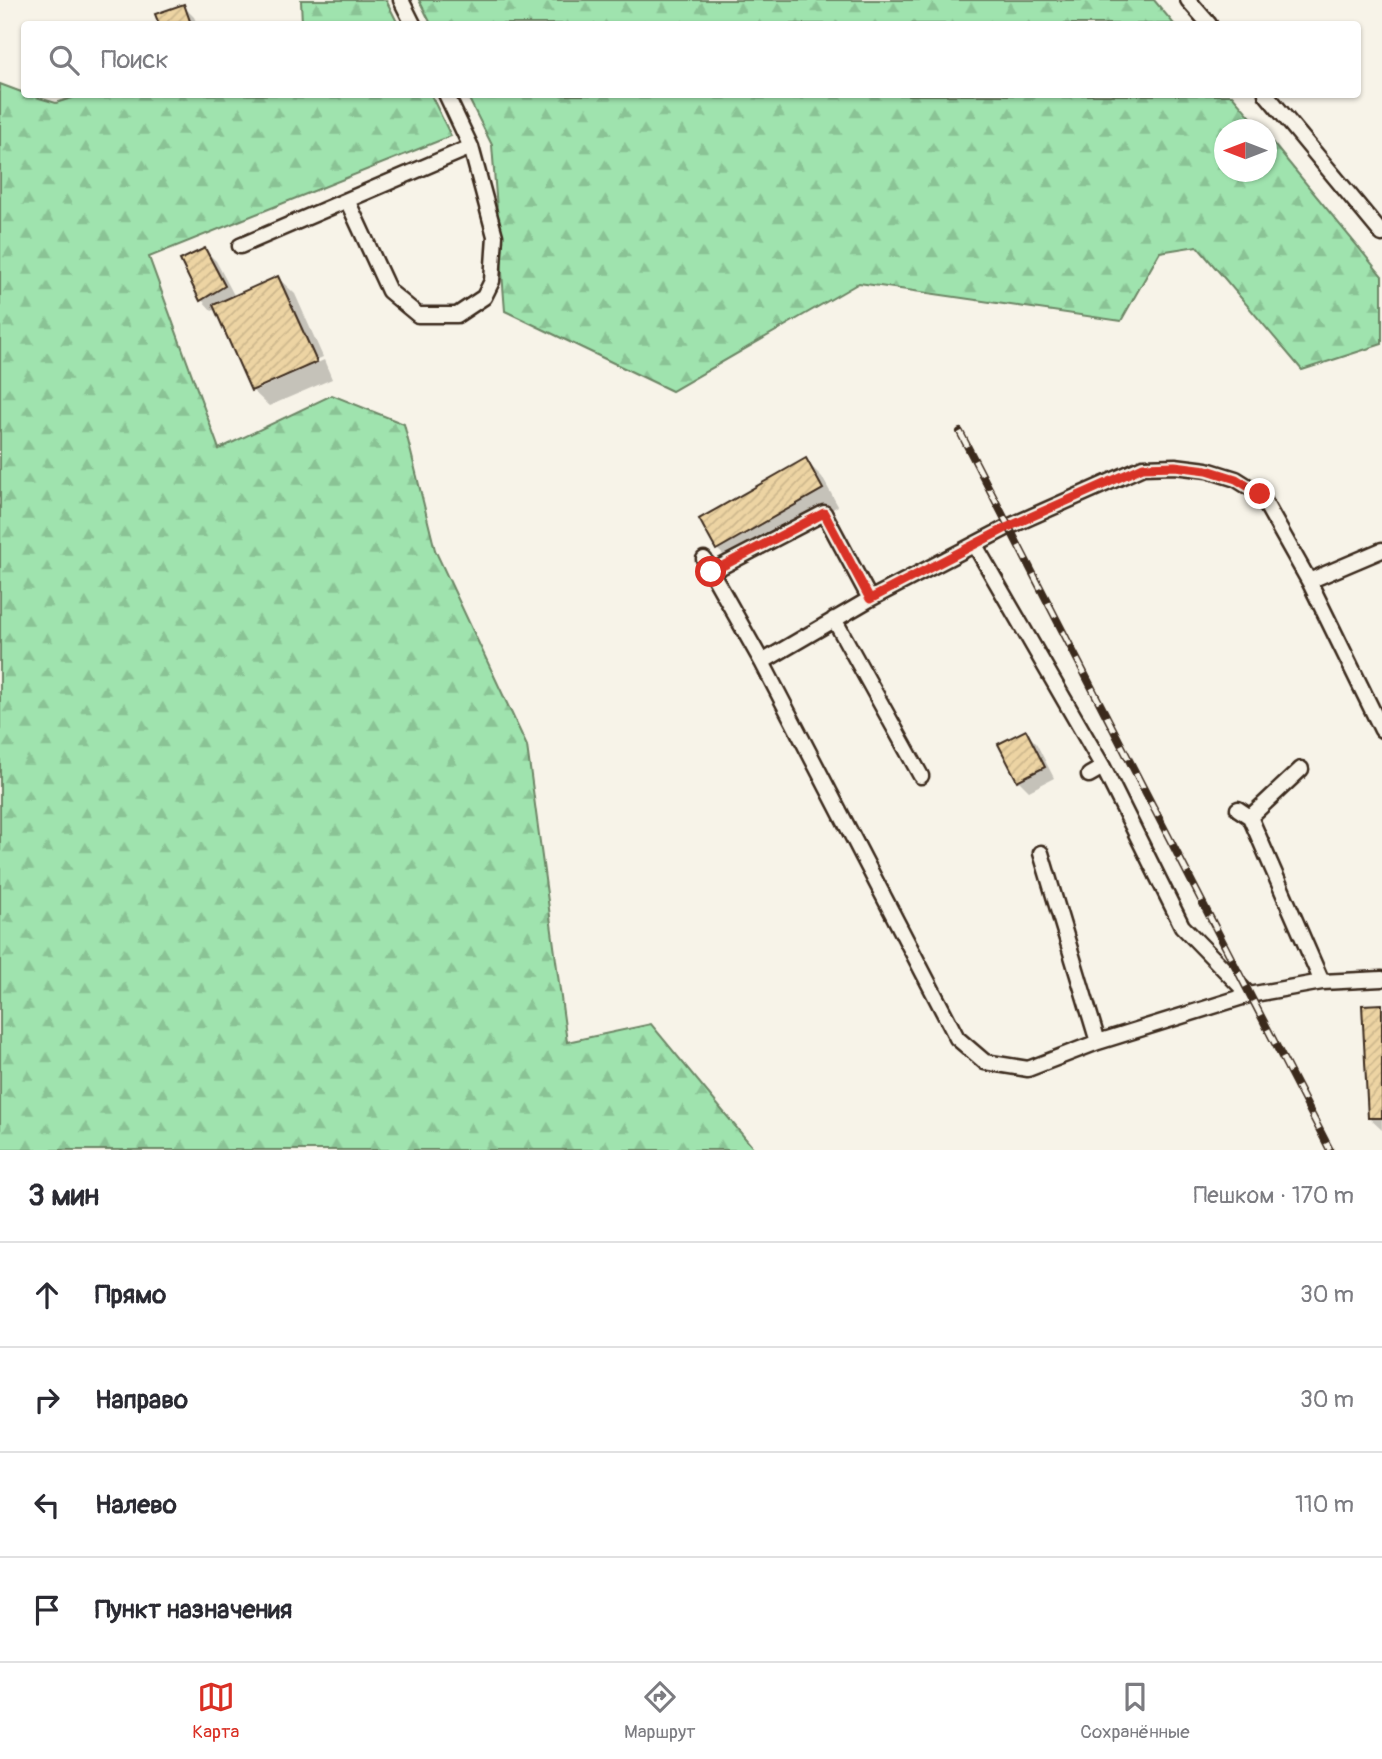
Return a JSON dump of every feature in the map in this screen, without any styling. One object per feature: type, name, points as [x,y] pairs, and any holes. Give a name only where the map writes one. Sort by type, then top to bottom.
[{"type":"lane","points":[[401,0],[412,21]]},
{"type":"lane","points":[[1188,0],[1206,21]]},
{"type":"lane","points":[[347,200],[389,291],[418,314],[457,315],[484,297],[492,281],[495,236],[471,147],[448,98]]},
{"type":"lane","points":[[1269,98],[1382,234]]},
{"type":"lane","points":[[240,246],[471,147]]},
{"type":"lane","points":[[762,662],[870,599],[1008,527],[1143,467],[1175,466],[1207,470],[1236,479],[1260,494],[1309,581],[1382,730]]},
{"type":"lane","points":[[711,572],[824,513],[870,599]]},
{"type":"lane","points":[[975,545],[1103,767],[1182,926],[1249,995]]},
{"type":"lane","points":[[1309,581],[1382,550]]},
{"type":"lane","points":[[704,559],[762,662],[957,1038],[985,1062],[1028,1069],[1098,1042],[1249,995],[1322,982],[1382,979]]},
{"type":"lane","points":[[834,620],[920,776]]},
{"type":"lane","points":[[1089,775],[1103,767]]},
{"type":"lane","points":[[1301,769],[1244,813],[1322,982]]},
{"type":"lane","points":[[1041,853],[1098,1042]]},
{"type":"green space","points":[[301,0],[386,0],[396,21],[302,21]]},
{"type":"green space","points":[[419,0],[1154,0],[1172,21],[430,21]]},
{"type":"green space","points":[[0,84],[21,92],[21,98],[38,98],[56,103],[72,98],[432,98],[451,136],[149,257],[219,449],[332,395],[404,424],[435,550],[527,746],[567,1042],[651,1024],[755,1150],[0,1150]]},
{"type":"green space","points":[[468,98],[1235,98],[1252,119],[1214,119],[1214,182],[1277,182],[1277,148],[1382,276],[1382,344],[1302,370],[1197,246],[1160,252],[1121,321],[859,283],[672,391],[505,311],[492,145]]},
{"type":"building","points":[[184,4],[190,21],[158,21],[155,14]]},
{"type":"building","points":[[205,248],[225,286],[200,301],[180,260]]},
{"type":"building","points":[[278,276],[317,362],[251,391],[213,305]]},
{"type":"building","points":[[806,458],[823,489],[716,550],[699,519]]},
{"type":"building","points":[[1026,730],[1045,767],[1017,781],[998,744]]},
{"type":"building","points":[[1382,1004],[1382,1118],[1368,1118],[1362,1005]]},
{"type":"railway","points":[[960,432],[1330,1150]]},
{"type":"route","points":[[711,572],[824,513],[870,599],[1008,527],[1143,467],[1175,466],[1207,470],[1236,479],[1260,494]]}]
